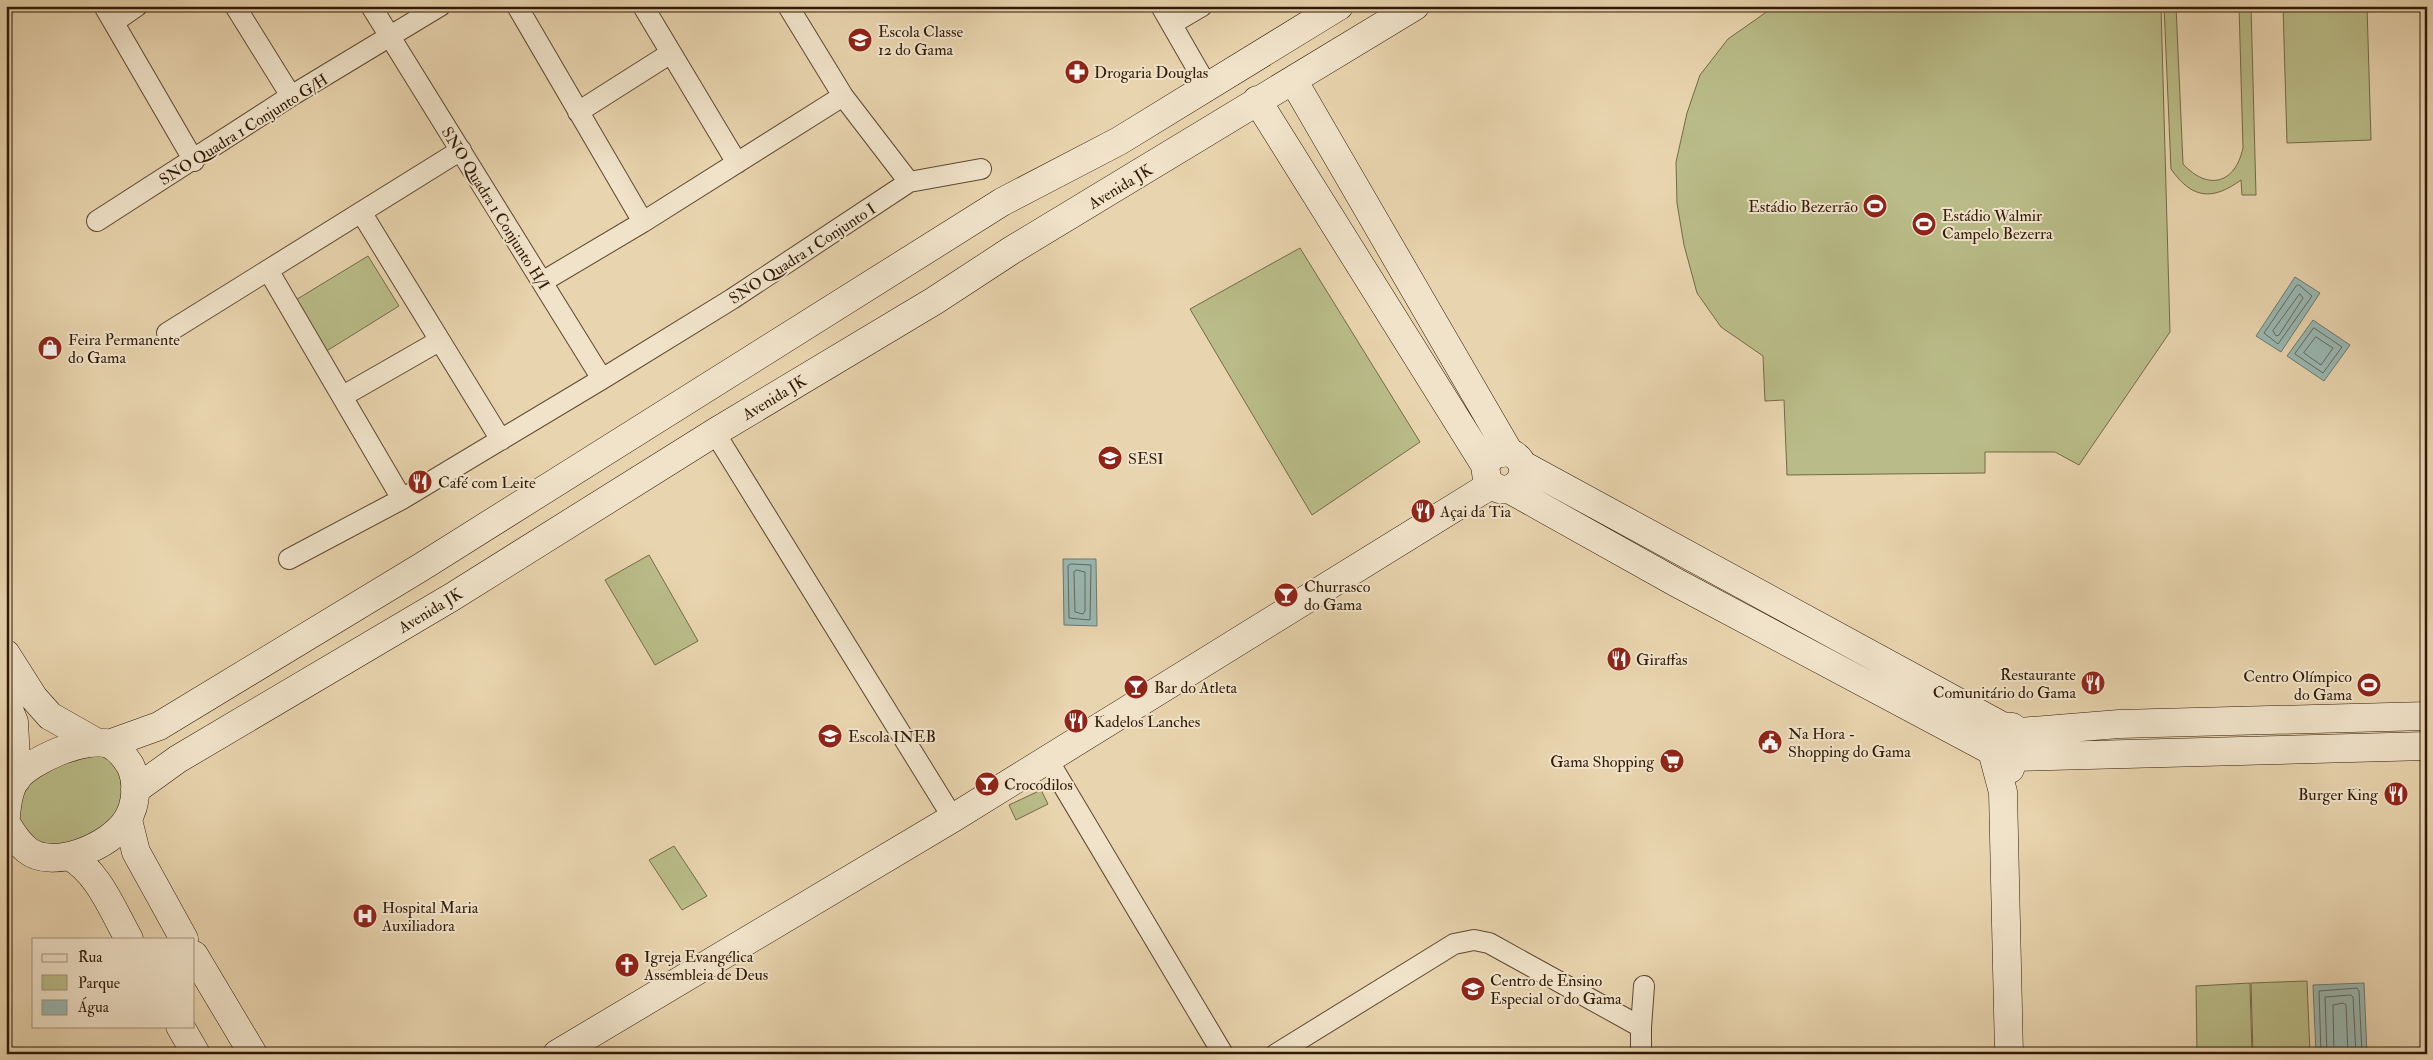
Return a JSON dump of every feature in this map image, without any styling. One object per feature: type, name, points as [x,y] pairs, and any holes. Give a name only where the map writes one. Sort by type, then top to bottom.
[{"type":"street","points":[[137,6],[109,14],[194,161]]},
{"type":"street","points":[[235,6],[292,96]]},
{"type":"street","name":"SNO Quadra 1 Conjunto H/I","points":[[371,6],[602,379]]},
{"type":"street","name":"SNO Quadra 1 Conjunto G/H","points":[[97,221],[194,161],[292,96],[440,6]]},
{"type":"street","points":[[517,6],[643,222]]},
{"type":"street","points":[[644,6],[737,163]]},
{"type":"street","points":[[788,6],[843,96],[909,182],[981,169]]},
{"type":"street","points":[[1161,6],[1173,23],[1207,86]]},
{"type":"street","points":[[1173,23],[1202,6]]},
{"type":"street","points":[[6,816],[11,792],[17,779],[34,765],[54,754],[159,726],[423,566],[1002,202],[1118,141],[1339,6]]},
{"type":"street","name":"Avenida JK","points":[[135,790],[178,759],[452,597],[715,432],[934,301],[1012,250],[1415,6]]},
{"type":"street","points":[[578,112],[671,53]]},
{"type":"street","points":[[1292,80],[1516,459]]},
{"type":"street","points":[[542,282],[643,222],[843,96]]},
{"type":"street","points":[[1257,100],[1495,480],[1686,587],[2007,742],[2227,753],[2427,746]]},
{"type":"street","points":[[1118,141],[1113,159],[1116,165],[1126,172],[1142,173]]},
{"type":"street","points":[[1299,167],[1330,147]]},
{"type":"street","points":[[167,333],[461,150]]},
{"type":"street","name":"SNO Quadra 1 Conjunto I","points":[[289,559],[402,499],[602,379],[732,299],[909,182]]},
{"type":"street","points":[[361,212],[500,440]]},
{"type":"street","points":[[268,270],[402,499]]},
{"type":"street","points":[[343,396],[439,341]]},
{"type":"street","points":[[715,432],[953,818]]},
{"type":"street","points":[[1495,480],[1494,454],[1516,459],[2007,742],[2119,724],[2427,716]]},
{"type":"street","points":[[557,1054],[1048,760],[1495,480]]},
{"type":"street","points":[[423,566],[443,565],[453,571],[457,582],[452,597]]},
{"type":"street","points":[[6,654],[34,698],[50,716],[120,751],[128,762],[135,775],[135,790],[128,820],[136,852],[183,938]]},
{"type":"street","points":[[6,702],[14,722],[17,779]]},
{"type":"street","points":[[2227,753],[2232,747],[2234,740],[2232,726],[2228,722]]},
{"type":"street","points":[[2007,742],[2003,792],[2008,1054]]},
{"type":"street","points":[[1048,760],[1223,1054]]},
{"type":"street","points":[[6,823],[13,836],[17,856],[49,858],[68,856],[95,846],[118,831],[128,820]]},
{"type":"street","points":[[68,856],[78,861],[92,875],[128,938]]},
{"type":"street","points":[[1276,1054],[1454,944],[1474,940],[1489,943],[1641,1027]]},
{"type":"street","points":[[195,957],[253,1054]]},
{"type":"street","points":[[1641,1054],[1644,986]]},
{"type":"street","points":[[181,1028],[196,1054]]},
{"type":"green space","name":"Estádio Walmir Campelo Bezerra","points":[[1775,6],[2161,6],[2170,332],[2079,465],[2055,452],[1985,452],[1985,473],[1787,475],[1784,400],[1765,401],[1763,356],[1721,327],[1697,293],[1684,245],[1677,203],[1676,162],[1687,113],[1700,75],[1728,39]]},
{"type":"green space","points":[[2164,6],[2176,6],[2183,164],[2192,173],[2202,178],[2219,180],[2227,176],[2234,169],[2243,148],[2239,6],[2251,6],[2256,195],[2242,195],[2241,180],[2221,191],[2203,194],[2187,186],[2171,169]]},
{"type":"green space","points":[[2283,6],[2367,6],[2371,140],[2287,143]]},
{"type":"green space","points":[[1300,248],[1420,442],[1312,515],[1190,309]]},
{"type":"green space","points":[[368,256],[399,306],[325,352],[294,301]]},
{"type":"green space","points":[[649,555],[698,641],[655,665],[605,580]]},
{"type":"green space","points":[[98,753],[119,765],[124,809],[95,835],[62,848],[35,841],[18,818],[21,801],[27,788],[44,771],[69,761]]},
{"type":"green space","points":[[1041,790],[1048,804],[1016,820],[1009,805]]},
{"type":"green space","points":[[674,846],[707,896],[682,910],[649,860]]},
{"type":"green space","points":[[2307,981],[2310,1054],[2253,1054],[2251,983]]},
{"type":"green space","points":[[2250,983],[2252,1054],[2197,1054],[2196,986]]},
{"type":"water","points":[[2295,277],[2320,293],[2281,352],[2256,336]]},
{"type":"water","points":[[2313,320],[2350,345],[2324,381],[2287,356]]},
{"type":"water","points":[[1063,559],[1096,559],[1097,626],[1064,625]]},
{"type":"water","points":[[2364,983],[2367,1054],[2316,1054],[2313,985]]},
{"type":"place","name":"Escola Classe 12 do Gama","points":[[860,40]]},
{"type":"place","name":"Drogaria Douglas","points":[[1077,72]]},
{"type":"place","name":"Estádio Bezerrão","points":[[1875,206]]},
{"type":"place","name":"Estádio Walmir Campelo Bezerra","points":[[1924,224]]},
{"type":"place","name":"Feira Permanente do Gama","points":[[50,348]]},
{"type":"place","name":"SESI","points":[[1110,458]]},
{"type":"place","name":"Café com Leite","points":[[420,482]]},
{"type":"place","name":"Açai da Tia","points":[[1423,511]]},
{"type":"place","name":"Churrasco do Gama","points":[[1286,595]]},
{"type":"place","name":"Giraffas","points":[[1619,659]]},
{"type":"place","name":"Restaurante Comunitário do Gama","points":[[2093,683]]},
{"type":"place","name":"Centro Olímpico do Gama","points":[[2369,685]]},
{"type":"place","name":"Bar do Atleta","points":[[1136,687]]},
{"type":"place","name":"Kadelos Lanches","points":[[1076,721]]},
{"type":"place","name":"Escola INEB","points":[[830,736]]},
{"type":"place","name":"Na Hora - Shopping do Gama","points":[[1770,742]]},
{"type":"place","name":"Gama Shopping","points":[[1672,761]]},
{"type":"place","name":"Crocodilos","points":[[987,784]]},
{"type":"place","name":"Burger King","points":[[2396,794]]},
{"type":"place","name":"Hospital Maria Auxiliadora","points":[[365,916]]},
{"type":"place","name":"Igreja Evangélica Assembleia de Deus","points":[[627,965]]},
{"type":"place","name":"Centro de Ensino Especial 01 do Gama","points":[[1473,989]]}]
